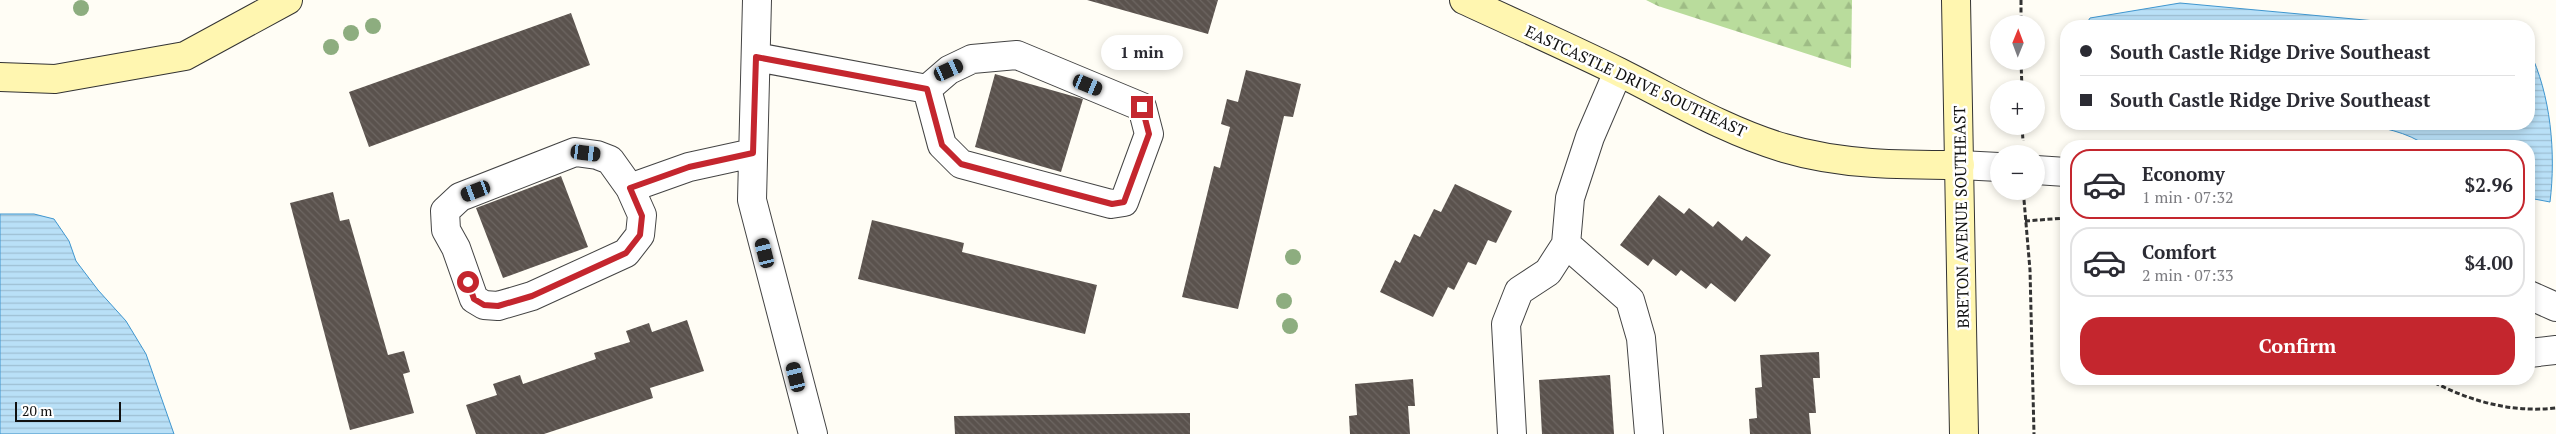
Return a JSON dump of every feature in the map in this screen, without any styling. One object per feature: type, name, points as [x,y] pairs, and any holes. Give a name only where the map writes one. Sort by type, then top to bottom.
[{"type":"street","points":[[0,77],[54,79],[185,56],[288,0]]},
{"type":"street","points":[[757,0],[752,200],[813,434]]},
{"type":"street","name":"EASTCASTLE DRIVE SOUTHEAST","points":[[1464,0],[1618,72],[1716,122],[1784,148],[1845,161],[1887,165],[1960,165]]},
{"type":"street","name":"BRETON AVENUE SOUTHEAST","points":[[1956,0],[1964,434]]},
{"type":"street","points":[[1017,55],[1142,107],[1149,134],[1124,202],[1112,204],[961,164],[942,145],[927,89],[949,70],[972,59],[1017,55]]},
{"type":"street","points":[[756,57],[927,89]]},
{"type":"street","points":[[1512,434],[1506,324],[1519,291],[1548,272],[1566,244],[1570,198],[1590,137],[1618,72]]},
{"type":"street","points":[[575,152],[598,155],[610,160],[630,188],[642,216],[640,235],[626,253],[532,296],[498,306],[484,305],[474,299],[456,248],[446,230],[445,211],[460,197],[575,152]]},
{"type":"street","points":[[630,188],[689,167],[753,153]]},
{"type":"street","points":[[1960,165],[1990,167]]},
{"type":"street","points":[[2045,171],[2060,172]]},
{"type":"street","points":[[1566,244],[1630,300],[1641,338],[1649,434]]},
{"type":"street","points":[[2535,298],[2556,307]]},
{"type":"street","points":[[2535,352],[2556,350]]},
{"type":"path","points":[[2021,0],[2021,15]]},
{"type":"path","points":[[2025,200],[2030,270],[2034,434]]},
{"type":"path","points":[[2026,221],[2060,218]]},
{"type":"path","points":[[2439,385],[2448,390],[2498,407],[2527,411],[2556,408]]},
{"type":"green space","points":[[1646,0],[1852,0],[1851,68],[1658,6]]},
{"type":"water","points":[[2180,3],[2365,20],[2089,20],[2090,18]]},
{"type":"water","points":[[2535,65],[2547,105],[2550,125],[2552,183],[2550,202],[2535,199],[2535,140],[2417,140],[2390,130],[2535,130]]},
{"type":"water","points":[[0,214],[34,214],[54,219],[69,241],[76,261],[98,290],[126,321],[146,354],[174,434],[0,434]]},
{"type":"building","points":[[1087,0],[1218,0],[1208,34]]},
{"type":"building","points":[[571,13],[590,65],[369,147],[349,92]]},
{"type":"building","points":[[1246,70],[1301,84],[1293,117],[1284,116],[1238,309],[1182,297],[1214,166],[1220,168],[1230,127],[1221,124],[1227,99],[1238,102]]},
{"type":"building","points":[[995,74],[1083,99],[1061,172],[975,147]]},
{"type":"building","points":[[561,176],[588,247],[503,278],[476,208]]},
{"type":"building","points":[[1455,184],[1512,211],[1496,243],[1488,240],[1476,265],[1468,262],[1454,290],[1448,287],[1433,317],[1380,292],[1395,260],[1400,263],[1414,234],[1420,237],[1434,209],[1441,212]]},
{"type":"building","points":[[333,192],[340,221],[349,219],[388,355],[404,351],[410,372],[403,374],[414,413],[350,430],[290,203]]},
{"type":"building","points":[[1659,195],[1684,214],[1689,208],[1713,227],[1718,221],[1742,241],[1746,236],[1771,255],[1735,302],[1711,283],[1706,289],[1681,270],[1676,276],[1653,259],[1648,266],[1620,245]]},
{"type":"building","points":[[872,220],[964,243],[962,252],[1097,285],[1085,334],[858,279]]},
{"type":"building","points":[[687,320],[704,371],[650,388],[653,398],[544,434],[476,434],[466,405],[497,395],[493,384],[520,375],[523,384],[596,359],[594,353],[630,342],[626,331],[649,323],[652,332]]},
{"type":"building","points":[[1819,352],[1820,378],[1813,378],[1816,413],[1809,413],[1811,434],[1750,434],[1749,419],[1757,418],[1755,388],[1762,387],[1760,355]]},
{"type":"building","points":[[1610,375],[1614,434],[1542,434],[1539,380]]},
{"type":"building","points":[[1413,379],[1415,406],[1408,406],[1410,434],[1350,434],[1349,416],[1357,415],[1355,384]]},
{"type":"building","points":[[1190,413],[1190,434],[955,434],[954,416]]},
{"type":"route","points":[[468,282],[474,299],[484,305],[498,306],[532,296],[626,253],[640,235],[642,216],[630,188],[689,167],[753,153],[756,57],[927,89],[942,145],[961,164],[1112,204],[1124,202],[1149,134],[1142,107]]}]
